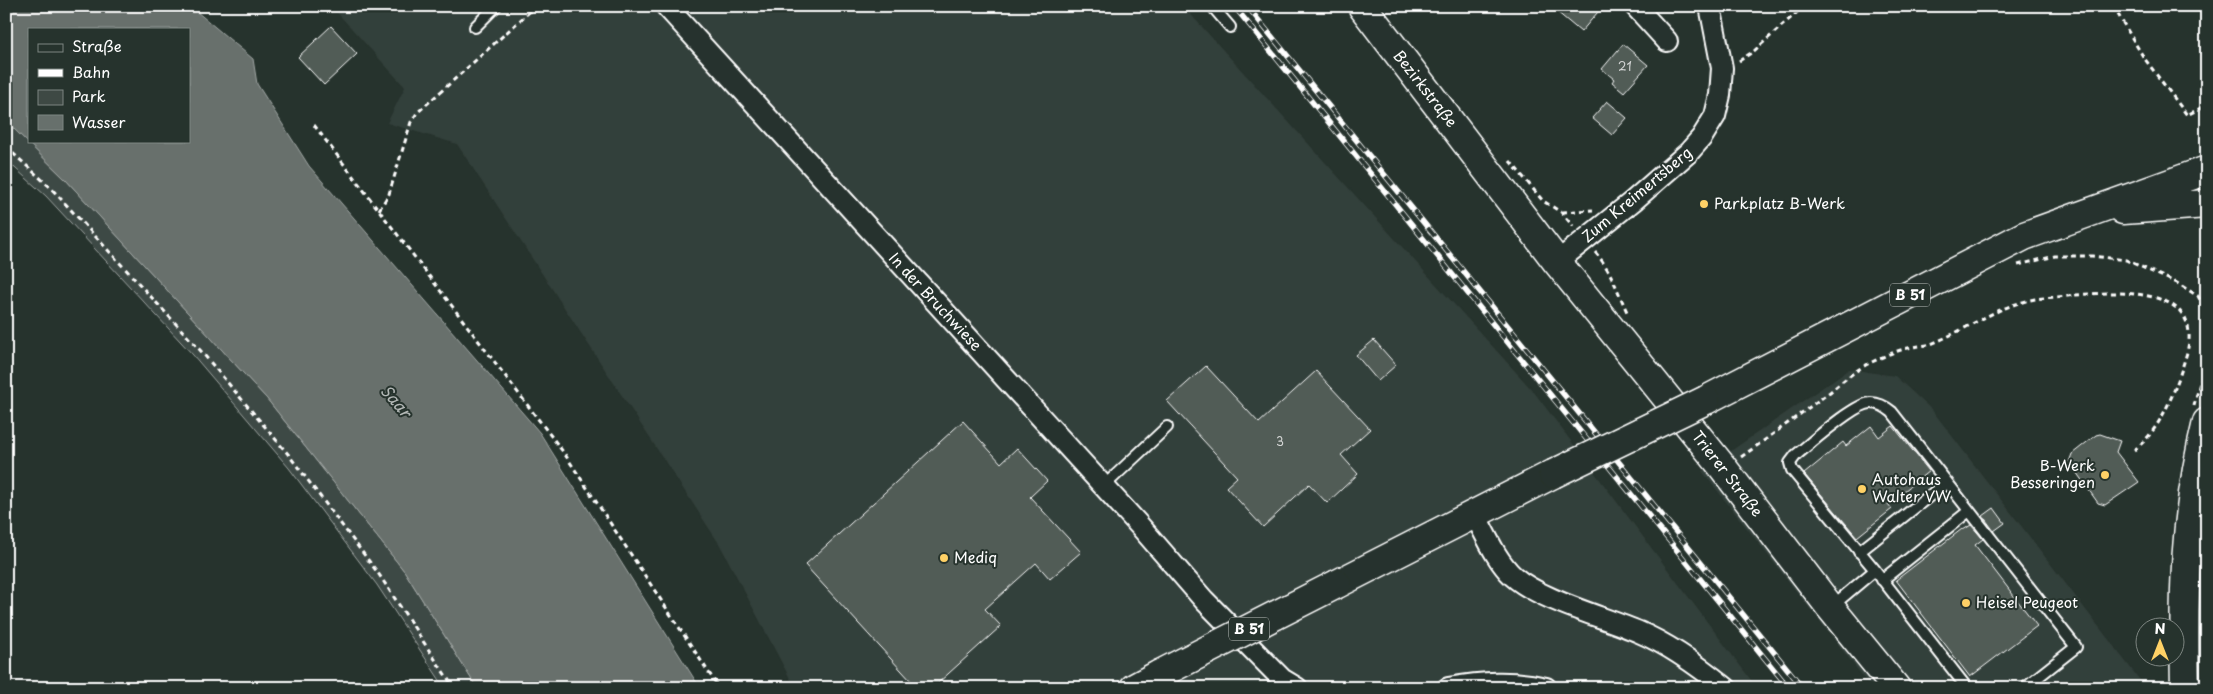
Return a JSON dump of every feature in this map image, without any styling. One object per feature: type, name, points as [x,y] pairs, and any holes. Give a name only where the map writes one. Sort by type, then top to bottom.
[{"type":"main road","name":"Bezirkstraße","points":[[1362,6],[1557,262]]},
{"type":"main road","name":"B 51","points":[[1134,688],[1554,474],[1706,400],[2024,236],[2207,170]]},
{"type":"main road","name":"B 51","points":[[2048,226],[2104,213],[2207,204]]},
{"type":"main road","name":"B 51","points":[[2165,207],[2207,214]]},
{"type":"main road","name":"Trierer Straße","points":[[1557,262],[1725,470],[1830,607],[1896,688]]},
{"type":"main road","points":[[2185,688],[2183,606],[2185,558],[2190,504],[2207,422]]},
{"type":"street","name":"In der Bruchwiese","points":[[666,6],[1104,486],[1204,600],[1282,679],[1297,688]]},
{"type":"street","points":[[1635,6],[1667,41]]},
{"type":"street","name":"Zum Kreimertsberg","points":[[1557,262],[1662,177],[1702,137],[1715,116],[1720,95],[1722,68],[1710,6]]},
{"type":"street","points":[[1475,515],[1502,563],[1514,577],[1536,592],[1641,633],[1680,655],[1726,688]]},
{"type":"street","points":[[1448,688],[1482,682],[1526,683],[1546,688]]},
{"type":"lane","points":[[474,27],[496,6]]},
{"type":"lane","points":[[1212,6],[1230,27]]},
{"type":"lane","points":[[1967,688],[1875,570],[1792,470],[1790,463],[1796,455],[1858,406],[1870,402],[1884,405],[1892,412],[2076,648],[2024,688]]},
{"type":"lane","points":[[1104,486],[1168,427]]},
{"type":"lane","points":[[1859,552],[1947,482]]},
{"type":"lane","points":[[1882,580],[1969,511]]},
{"type":"lane","points":[[1830,607],[1875,570]]},
{"type":"path","points":[[379,210],[388,194],[411,122],[417,113],[536,6]]},
{"type":"path","points":[[1722,68],[1737,63],[1754,51],[1804,6]]},
{"type":"path","points":[[2113,6],[2144,58],[2187,115],[2207,105]]},
{"type":"path","points":[[314,125],[564,453],[719,688]]},
{"type":"path","points":[[6,147],[56,193],[200,350],[288,454],[378,573],[454,688]]},
{"type":"path","points":[[2017,265],[2055,256],[2092,256],[2126,260],[2177,283],[2198,296],[2207,313]]},
{"type":"path","points":[[1725,470],[1867,364],[1894,352],[1929,344],[2008,307],[2035,299],[2107,293],[2135,293],[2159,297],[2182,313],[2190,336],[2188,350],[2179,379],[2164,411],[2147,440],[2134,450]]},
{"type":"shaded area","points":[[331,6],[1183,6],[1534,392],[1757,688],[795,688],[720,545],[457,144],[387,123],[405,87]]},
{"type":"shaded area","points":[[1849,369],[1895,376],[1932,410],[2146,688],[1872,688],[1702,471]]},
{"type":"shaded area","points":[[2207,678],[2207,688],[2146,688]]},
{"type":"green space","points":[[6,121],[66,180],[267,399],[405,572],[477,688],[445,688],[377,585],[289,468],[193,355],[46,196],[6,160]]},
{"type":"water","name":"Saar","points":[[6,6],[190,6],[253,59],[257,84],[309,166],[540,433],[700,688],[477,688],[405,572],[267,399],[66,180],[6,121]]},
{"type":"building","points":[[1550,6],[1603,6],[1581,32]]},
{"type":"building","points":[[331,26],[357,54],[324,85],[298,57]]},
{"type":"building","points":[[1623,44],[1648,65],[1624,92],[1612,82],[1614,79],[1602,69]]},
{"type":"building","points":[[1607,101],[1627,118],[1612,135],[1592,118]]},
{"type":"building","points":[[1374,340],[1396,365],[1378,381],[1356,355]]},
{"type":"building","points":[[1206,366],[1259,423],[1316,371],[1370,429],[1341,455],[1358,474],[1327,503],[1309,484],[1263,527],[1226,487],[1237,477],[1167,401]]},
{"type":"building","name":"Mediq","points":[[963,421],[1001,463],[1017,448],[1047,481],[1030,497],[1081,552],[1050,579],[1036,563],[985,609],[1001,626],[938,683],[912,682],[805,565]]},
{"type":"building","name":"Autohaus Walter VW","points":[[1871,426],[1879,437],[1893,426],[1929,471],[1888,504],[1892,509],[1857,537],[1804,474],[1843,442],[1846,446]]},
{"type":"building","name":"B-Werk Besseringen","points":[[2100,434],[2120,441],[2116,452],[2139,482],[2105,505],[2098,503],[2069,462],[2072,454],[2096,435]]},
{"type":"building","points":[[1994,508],[2005,523],[1994,531],[1983,516]]},
{"type":"building","name":"Heisel Peugeot","points":[[1971,525],[1983,539],[1975,545],[2037,626],[1970,677],[1896,580],[1962,529]]},
{"type":"railway","points":[[1234,6],[1789,688]]},
{"type":"railway","points":[[1247,6],[1803,688]]},
{"type":"place","name":"Parkplatz B-Werk","points":[[1704,204]]},
{"type":"place","name":"B-Werk Besseringen","points":[[2105,475]]},
{"type":"place","name":"Autohaus Walter VW","points":[[1862,489]]},
{"type":"place","name":"Mediq","points":[[944,558]]},
{"type":"place","name":"Heisel Peugeot","points":[[1966,603]]}]
